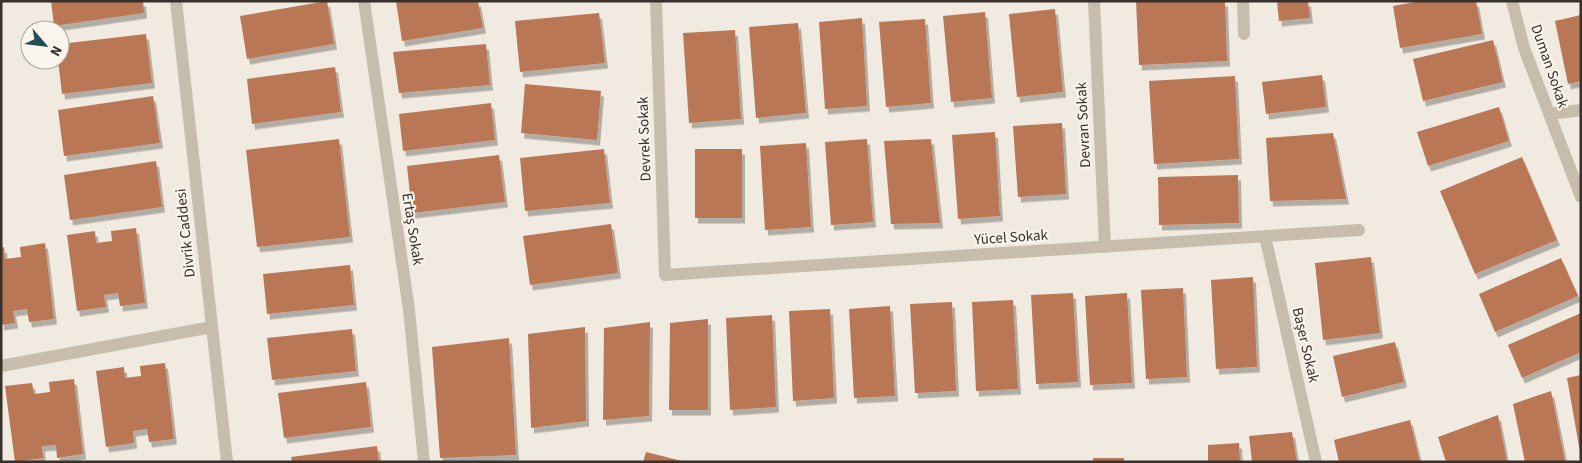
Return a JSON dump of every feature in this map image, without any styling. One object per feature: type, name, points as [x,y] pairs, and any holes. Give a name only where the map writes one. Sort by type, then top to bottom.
[{"type":"street","name":"Divrik Caddesi","points":[[176,1],[227,462]]},
{"type":"street","name":"Ertaş Sokak","points":[[364,1],[409,310],[424,462]]},
{"type":"street","name":"Devrek Sokak","points":[[656,1],[665,275]]},
{"type":"street","name":"Devran Sokak","points":[[1094,1],[1105,247]]},
{"type":"street","points":[[1243,1],[1244,34]]},
{"type":"street","name":"Duman Sokak","points":[[1512,1],[1524,48],[1581,197]]},
{"type":"street","points":[[1550,114],[1581,110]]},
{"type":"street","name":"Yücel Sokak","points":[[665,275],[1359,230]]},
{"type":"street","name":"Başer Sokak","points":[[1265,236],[1316,462]]},
{"type":"street","points":[[1,366],[212,327]]},
{"type":"building","points":[[51,1],[143,1],[144,13],[70,24],[70,20],[53,20]]},
{"type":"building","points":[[327,1],[334,44],[247,59],[240,16]]},
{"type":"building","points":[[396,1],[478,1],[483,28],[402,41]]},
{"type":"building","points":[[1136,1],[1225,1],[1227,61],[1139,65]]},
{"type":"building","points":[[1277,1],[1308,1],[1310,18],[1279,21]]},
{"type":"building","points":[[1421,1],[1476,1],[1482,34],[1400,48],[1393,6]]},
{"type":"building","points":[[1055,9],[1063,92],[1017,97],[1009,14]]},
{"type":"building","points":[[985,12],[992,98],[951,102],[943,16]]},
{"type":"building","points":[[599,13],[605,63],[520,72],[515,21]]},
{"type":"building","points":[[1581,15],[1581,81],[1568,84],[1555,21]]},
{"type":"building","points":[[862,18],[867,106],[825,109],[819,22]]},
{"type":"building","points":[[925,19],[931,103],[886,107],[879,22]]},
{"type":"building","points":[[798,23],[806,113],[756,118],[749,27]]},
{"type":"building","points":[[735,30],[741,119],[689,123],[683,33]]},
{"type":"building","points":[[146,34],[152,83],[62,94],[59,70],[70,70],[70,43]]},
{"type":"building","points":[[1493,40],[1503,82],[1423,101],[1413,59]]},
{"type":"building","points":[[486,44],[490,85],[399,93],[393,52]]},
{"type":"building","points":[[335,67],[341,112],[252,124],[247,79]]},
{"type":"building","points":[[1322,75],[1326,107],[1266,114],[1262,82]]},
{"type":"building","points":[[1235,76],[1239,159],[1154,164],[1149,81]]},
{"type":"building","points":[[525,84],[601,91],[597,140],[521,133]]},
{"type":"building","points":[[153,96],[160,143],[64,156],[58,110]]},
{"type":"building","points":[[491,103],[495,140],[403,151],[399,114]]},
{"type":"building","points":[[1499,107],[1509,141],[1428,166],[1417,132]]},
{"type":"building","points":[[1062,123],[1066,194],[1018,197],[1013,126]]},
{"type":"building","points":[[995,132],[1000,216],[958,219],[952,135]]},
{"type":"building","points":[[1333,133],[1346,199],[1270,201],[1266,138]]},
{"type":"building","points":[[339,139],[350,237],[257,247],[246,150]]},
{"type":"building","points":[[867,139],[873,222],[831,225],[825,142]]},
{"type":"building","points":[[931,139],[940,223],[891,224],[884,141]]},
{"type":"building","points":[[806,143],[811,227],[765,230],[760,146]]},
{"type":"building","points":[[604,149],[610,203],[525,211],[520,158]]},
{"type":"building","points":[[695,149],[742,149],[742,218],[695,218]]},
{"type":"building","points":[[499,155],[505,202],[412,213],[407,166]]},
{"type":"building","points":[[1522,157],[1557,240],[1475,274],[1440,191]]},
{"type":"building","points":[[156,161],[162,207],[70,220],[64,175]]},
{"type":"building","points":[[1238,175],[1239,223],[1159,225],[1158,177]]},
{"type":"building","points":[[611,224],[618,273],[530,285],[523,236]]},
{"type":"building","points":[[136,228],[145,303],[120,306],[118,293],[104,295],[106,307],[77,311],[67,235],[95,231],[96,243],[112,241],[111,231]]},
{"type":"building","points":[[45,243],[54,319],[29,322],[27,309],[13,311],[15,323],[1,325],[1,248],[4,247],[5,259],[21,257],[20,247]]},
{"type":"building","points":[[1371,257],[1380,333],[1323,340],[1315,263]]},
{"type":"building","points":[[1561,258],[1578,296],[1495,332],[1479,294]]},
{"type":"building","points":[[350,265],[354,305],[267,314],[263,274]]},
{"type":"building","points":[[1253,277],[1257,367],[1216,369],[1211,280]]},
{"type":"building","points":[[1183,288],[1187,377],[1146,379],[1141,290]]},
{"type":"building","points":[[1073,293],[1078,382],[1036,384],[1031,295]]},
{"type":"building","points":[[1127,293],[1132,383],[1090,385],[1085,296]]},
{"type":"building","points":[[1013,300],[1018,389],[976,391],[972,302]]},
{"type":"building","points":[[952,302],[956,391],[915,393],[910,304]]},
{"type":"building","points":[[890,306],[895,396],[854,398],[849,309]]},
{"type":"building","points":[[830,309],[834,398],[793,401],[789,311]]},
{"type":"building","points":[[1581,313],[1581,352],[1522,378],[1508,345]]},
{"type":"building","points":[[772,315],[776,407],[730,410],[726,318]]},
{"type":"building","points":[[708,319],[708,410],[669,410],[670,323]]},
{"type":"building","points":[[650,322],[649,416],[603,420],[604,328]]},
{"type":"building","points":[[585,327],[586,421],[531,428],[528,334]]},
{"type":"building","points":[[352,329],[356,371],[272,380],[267,338]]},
{"type":"building","points":[[509,338],[516,455],[440,458],[432,347]]},
{"type":"building","points":[[1395,342],[1404,382],[1342,397],[1333,356]]},
{"type":"building","points":[[165,363],[174,439],[149,442],[147,429],[133,431],[134,443],[106,447],[96,371],[124,367],[125,378],[141,376],[140,366]]},
{"type":"building","points":[[1581,375],[1581,452],[1580,452],[1567,378]]},
{"type":"building","points":[[74,379],[83,454],[57,458],[56,445],[42,446],[43,458],[15,462],[5,386],[32,383],[34,394],[50,392],[49,382]]},
{"type":"building","points":[[366,382],[371,427],[284,438],[278,393]]},
{"type":"building","points":[[1551,391],[1565,461],[1525,462],[1513,404]]},
{"type":"building","points":[[1498,415],[1507,462],[1446,462],[1438,437]]},
{"type":"building","points":[[1410,420],[1420,462],[1339,462],[1334,440]]},
{"type":"building","points":[[1292,432],[1297,462],[1252,462],[1249,436]]},
{"type":"building","points":[[1239,443],[1240,462],[1208,462],[1208,445]]},
{"type":"building","points":[[377,446],[379,462],[292,462],[291,457]]},
{"type":"building","points":[[646,452],[682,461],[682,462],[643,462]]},
{"type":"building","points":[[1093,458],[1124,458],[1124,462],[1093,462]]}]
